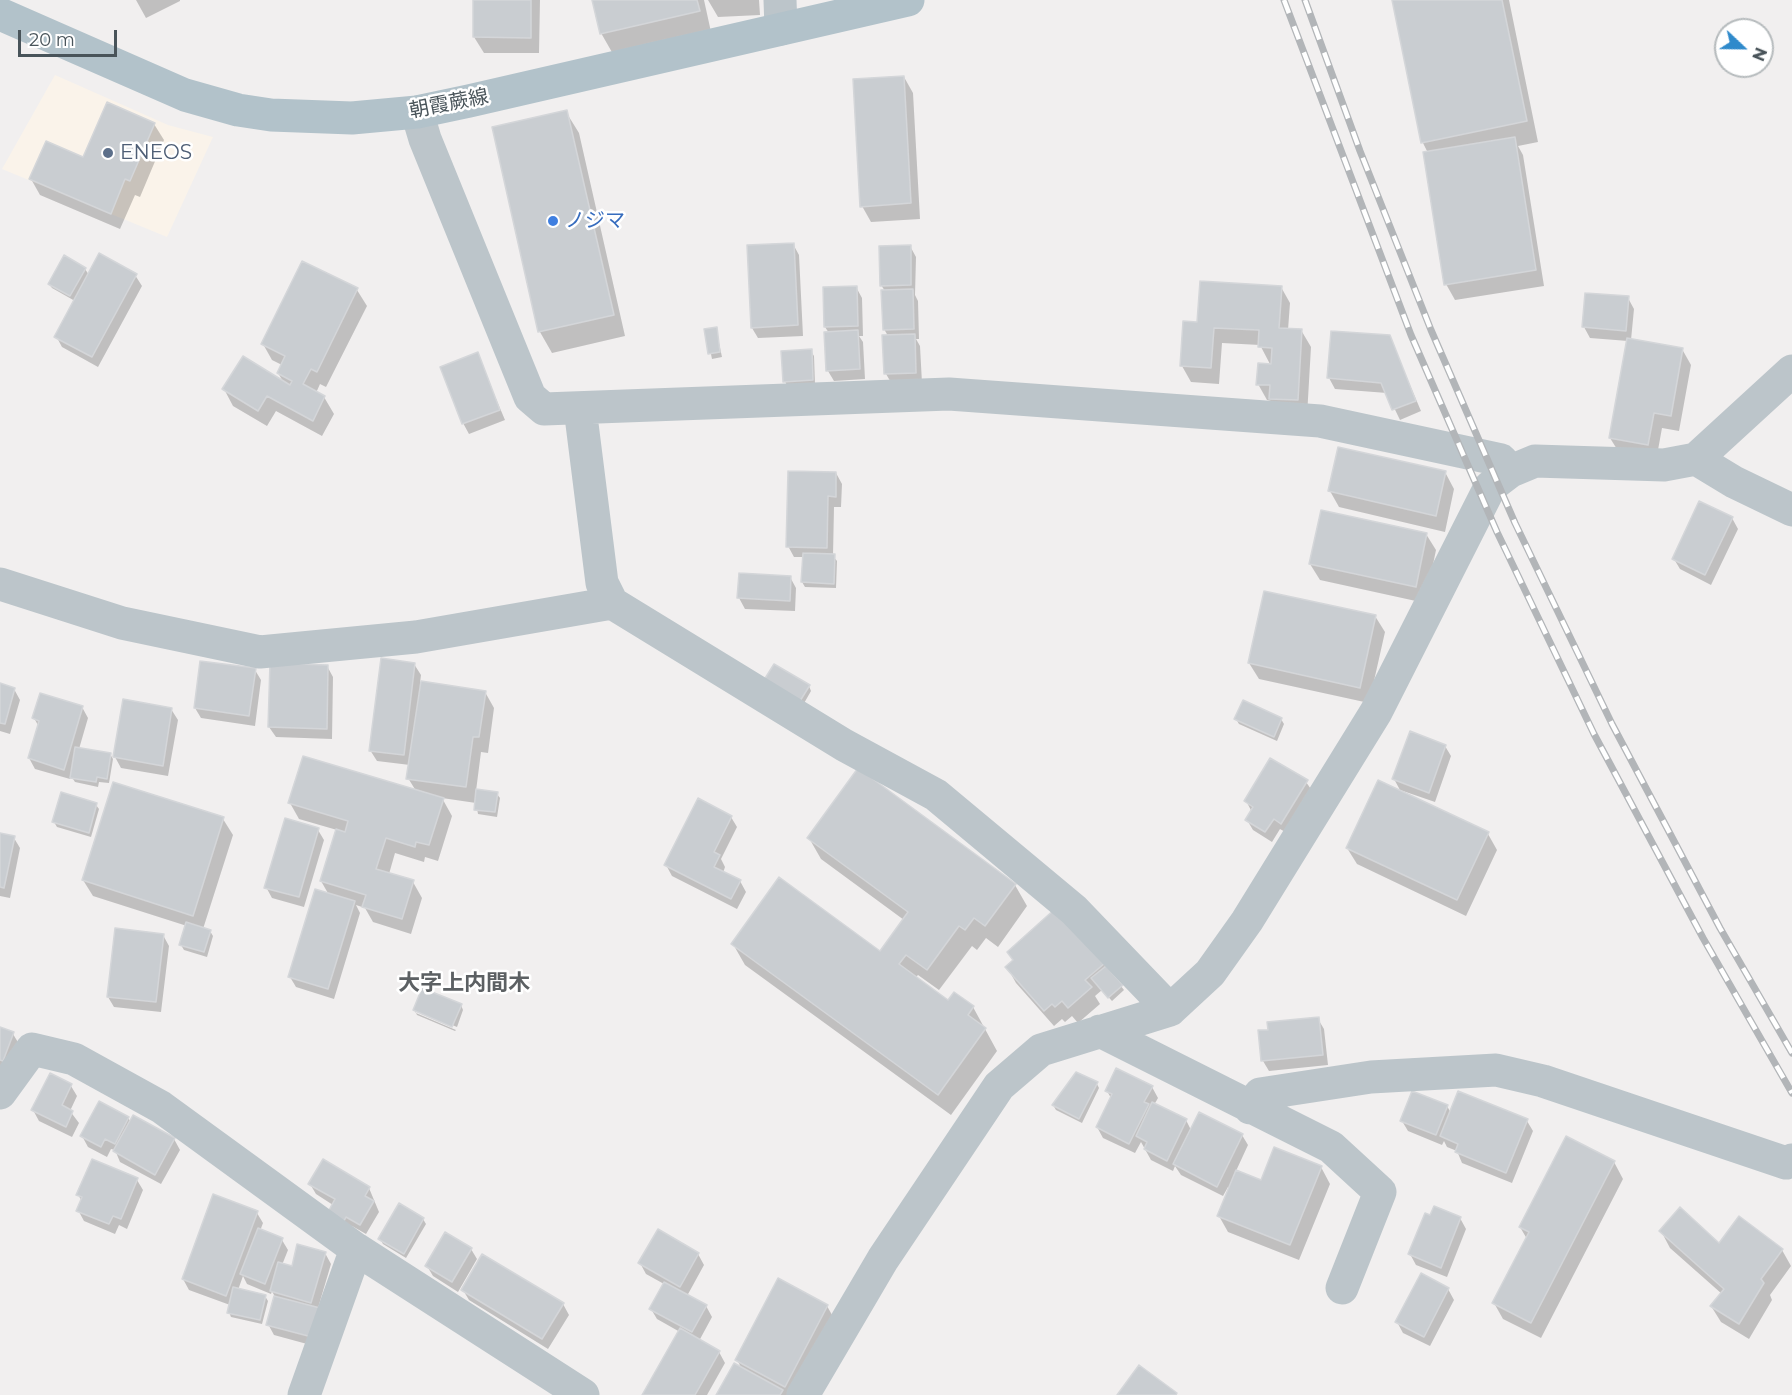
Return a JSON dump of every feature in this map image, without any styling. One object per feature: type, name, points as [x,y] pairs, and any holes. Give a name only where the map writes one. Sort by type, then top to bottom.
[{"type":"main road","name":"朝霞蕨線","points":[[0,14],[185,95],[238,110],[306,118],[352,118],[417,112],[780,15],[908,0]]},
{"type":"street","points":[[417,112],[425,139],[530,397],[544,409],[949,394],[1320,421],[1501,460],[1511,471]]},
{"type":"street","points":[[803,1395],[883,1259],[999,1086],[1041,1050],[1170,1010],[1210,973],[1247,921],[1376,712],[1490,487],[1511,471],[1535,461],[1664,465],[1696,459],[1792,371]]},
{"type":"street","points":[[580,408],[602,583],[612,603],[844,745],[936,795],[1074,910],[1170,1010]]},
{"type":"street","points":[[1696,459],[1734,482],[1792,510]]},
{"type":"street","points":[[0,584],[122,623],[260,652],[416,637],[612,603]]},
{"type":"street","points":[[1100,1031],[1331,1147],[1380,1192],[1342,1288]]},
{"type":"street","points":[[0,1093],[32,1048],[74,1059],[161,1107],[356,1249],[583,1395]]},
{"type":"street","points":[[1250,1108],[1260,1094],[1371,1077],[1496,1070],[1543,1081],[1786,1163],[1792,1160]]},
{"type":"street","points":[[304,1395],[356,1249]]},
{"type":"shaded area","name":"ENEOS","points":[[55,75],[168,125],[213,137],[167,237],[2,169]]},
{"type":"building","points":[[473,0],[531,0],[531,38],[473,37]]},
{"type":"building","points":[[592,0],[697,0],[700,11],[600,34]]},
{"type":"building","points":[[1392,0],[1502,0],[1527,121],[1421,143]]},
{"type":"building","points":[[904,76],[911,203],[860,207],[853,79]]},
{"type":"building","points":[[107,102],[155,123],[130,181],[125,179],[111,214],[29,179],[46,141],[83,157]]},
{"type":"building","name":"ノジマ","points":[[567,110],[614,315],[538,332],[492,127]]},
{"type":"building","points":[[1515,137],[1536,270],[1444,285],[1423,152]]},
{"type":"building","points":[[794,243],[798,325],[751,328],[747,245]]},
{"type":"building","points":[[911,245],[911,285],[880,286],[879,246]]},
{"type":"building","points":[[99,253],[137,274],[92,357],[54,337]]},
{"type":"building","points":[[64,255],[86,268],[70,296],[48,284]]},
{"type":"building","points":[[302,261],[358,288],[317,372],[311,369],[303,384],[325,396],[313,421],[267,396],[258,411],[222,389],[243,356],[290,385],[292,381],[277,373],[285,356],[261,344]]},
{"type":"building","points":[[1200,281],[1282,286],[1279,328],[1302,329],[1298,400],[1269,399],[1270,385],[1256,385],[1258,363],[1271,364],[1272,348],[1258,347],[1259,330],[1214,328],[1211,368],[1180,366],[1183,321],[1197,322]]},
{"type":"building","points":[[857,286],[858,326],[824,327],[823,287]]},
{"type":"building","points":[[913,289],[914,329],[883,330],[881,290]]},
{"type":"building","points":[[1585,293],[1629,296],[1626,331],[1582,327]]},
{"type":"building","points":[[717,327],[720,352],[708,354],[704,329]]},
{"type":"building","points":[[858,330],[860,369],[826,371],[824,332]]},
{"type":"building","points":[[1331,331],[1390,335],[1416,401],[1392,410],[1381,383],[1327,378]]},
{"type":"building","points":[[915,334],[916,373],[884,374],[882,335]]},
{"type":"building","points":[[1627,338],[1683,348],[1671,416],[1654,413],[1648,445],[1609,438]]},
{"type":"building","points":[[812,349],[813,380],[783,382],[781,351]]},
{"type":"building","points":[[478,352],[500,410],[462,424],[440,367]]},
{"type":"building","points":[[1338,447],[1446,471],[1436,516],[1328,491]]},
{"type":"building","points":[[788,471],[836,472],[836,497],[828,496],[827,548],[786,547]]},
{"type":"building","points":[[1699,501],[1733,517],[1705,575],[1672,559]]},
{"type":"building","points":[[1321,510],[1427,533],[1416,587],[1309,564]]},
{"type":"building","points":[[803,553],[835,554],[834,584],[801,582]]},
{"type":"building","points":[[739,573],[791,576],[790,601],[737,598]]},
{"type":"building","points":[[1264,591],[1376,615],[1360,688],[1248,663]]},
{"type":"building","points":[[381,658],[415,663],[404,755],[369,751]]},
{"type":"building","points":[[200,661],[256,668],[249,716],[194,708]]},
{"type":"building","points":[[270,663],[328,665],[327,729],[268,727]]},
{"type":"building","points":[[774,664],[810,685],[800,701],[764,680]]},
{"type":"building","points":[[421,681],[486,691],[479,737],[473,737],[466,787],[406,779]]},
{"type":"building","points":[[0,683],[15,688],[5,724],[0,723]]},
{"type":"building","points":[[40,693],[83,706],[64,770],[28,758],[39,721],[32,718]]},
{"type":"building","points":[[123,699],[172,708],[163,766],[113,757]]},
{"type":"building","points":[[1243,700],[1282,718],[1274,737],[1234,719]]},
{"type":"building","points":[[1410,731],[1446,745],[1429,793],[1392,779]]},
{"type":"building","points":[[75,747],[111,753],[107,779],[97,777],[96,782],[70,778]]},
{"type":"building","points":[[303,756],[444,798],[429,845],[416,842],[415,847],[386,838],[376,869],[414,880],[402,919],[362,907],[366,895],[320,881],[336,829],[345,832],[348,821],[288,803]]},
{"type":"building","points":[[1270,758],[1308,780],[1281,824],[1274,819],[1265,832],[1245,820],[1253,807],[1244,801]]},
{"type":"building","points":[[858,768],[1016,884],[985,926],[974,918],[965,930],[959,926],[927,970],[906,955],[899,964],[948,1000],[954,992],[974,1006],[968,1015],[986,1028],[938,1095],[731,944],[779,877],[880,951],[908,912],[807,838]]},
{"type":"building","points":[[1378,780],[1489,832],[1457,900],[1346,848]]},
{"type":"building","points":[[113,782],[224,817],[193,916],[82,880]]},
{"type":"building","points":[[476,789],[498,792],[495,812],[474,810]]},
{"type":"building","points":[[61,792],[97,803],[89,833],[52,822]]},
{"type":"building","points":[[698,798],[732,816],[714,852],[720,855],[714,867],[741,880],[731,899],[664,865]]},
{"type":"building","points":[[285,818],[319,828],[299,897],[264,888]]},
{"type":"building","points":[[0,833],[15,836],[4,888],[0,887]]},
{"type":"building","points":[[315,889],[355,901],[328,989],[288,977]]},
{"type":"building","points":[[1056,908],[1105,963],[1085,980],[1092,987],[1068,1008],[1062,1001],[1055,1007],[1052,1004],[1044,1011],[1005,967],[1013,960],[1007,952]]},
{"type":"building","points":[[186,922],[211,930],[204,952],[179,945]]},
{"type":"building","points":[[115,928],[164,934],[156,1002],[107,997]]},
{"type":"building","points":[[1106,966],[1123,985],[1108,998],[1091,978]]},
{"type":"building","points":[[422,988],[462,1004],[452,1027],[413,1010]]},
{"type":"building","points":[[1319,1017],[1323,1055],[1261,1061],[1258,1030],[1268,1030],[1267,1022]]},
{"type":"building","points":[[0,1027],[14,1032],[3,1061],[0,1060]]},
{"type":"building","points":[[1116,1068],[1153,1086],[1144,1102],[1149,1104],[1129,1144],[1096,1127],[1112,1094],[1105,1091]]},
{"type":"building","points":[[1076,1072],[1098,1082],[1079,1119],[1052,1105]]},
{"type":"building","points":[[50,1073],[72,1084],[62,1105],[73,1111],[66,1127],[31,1110]]},
{"type":"building","points":[[1412,1091],[1448,1105],[1436,1135],[1400,1121]]},
{"type":"building","points":[[1458,1091],[1528,1119],[1506,1173],[1455,1152],[1458,1144],[1440,1136]]},
{"type":"building","points":[[99,1101],[129,1117],[115,1144],[105,1139],[101,1147],[80,1136]]},
{"type":"building","points":[[1152,1102],[1187,1119],[1167,1161],[1144,1149],[1147,1142],[1136,1136]]},
{"type":"building","points":[[1199,1112],[1243,1134],[1217,1187],[1173,1164]]},
{"type":"building","points":[[133,1115],[175,1138],[155,1175],[113,1151]]},
{"type":"building","points":[[1566,1136],[1615,1161],[1531,1323],[1492,1303],[1529,1232],[1519,1227]]},
{"type":"building","points":[[1274,1147],[1322,1166],[1290,1245],[1217,1216],[1236,1170],[1261,1180]]},
{"type":"building","points":[[92,1159],[138,1178],[121,1219],[113,1216],[109,1224],[76,1211],[82,1197],[76,1195]]},
{"type":"building","points":[[323,1159],[370,1187],[365,1196],[374,1201],[360,1225],[346,1217],[344,1221],[328,1212],[335,1199],[308,1184]]},
{"type":"building","points":[[213,1194],[258,1211],[226,1296],[182,1279]]},
{"type":"building","points":[[399,1203],[424,1218],[404,1254],[378,1239]]},
{"type":"building","points":[[1434,1206],[1461,1217],[1441,1268],[1408,1254],[1425,1213],[1430,1215]]},
{"type":"building","points":[[1680,1207],[1719,1243],[1739,1216],[1783,1249],[1761,1279],[1764,1283],[1739,1324],[1710,1306],[1724,1289],[1659,1231]]},
{"type":"building","points":[[258,1228],[283,1238],[265,1284],[240,1274]]},
{"type":"building","points":[[658,1229],[699,1253],[680,1287],[638,1263]]},
{"type":"building","points":[[445,1232],[472,1248],[452,1282],[425,1266]]},
{"type":"building","points":[[297,1244],[326,1252],[311,1303],[270,1291],[278,1262],[292,1266]]},
{"type":"building","points":[[482,1254],[564,1303],[542,1339],[461,1290]]},
{"type":"building","points":[[1421,1273],[1449,1288],[1424,1337],[1395,1322]]},
{"type":"building","points":[[778,1278],[828,1305],[785,1387],[735,1360]]},
{"type":"building","points":[[664,1282],[707,1305],[692,1332],[649,1309]]},
{"type":"building","points":[[233,1287],[266,1295],[260,1320],[227,1313]]},
{"type":"building","points":[[274,1296],[320,1308],[312,1337],[266,1325]]},
{"type":"building","points":[[680,1328],[720,1351],[695,1395],[642,1395]]},
{"type":"building","points":[[734,1363],[783,1390],[780,1395],[716,1395]]},
{"type":"building","points":[[1139,1365],[1177,1393],[1176,1395],[1117,1395]]},
{"type":"railway","points":[[1284,0],[1411,335],[1497,532],[1594,734],[1703,938],[1792,1093]]},
{"type":"railway","points":[[1305,0],[1360,151],[1431,330],[1515,523],[1612,724],[1720,928],[1792,1053]]},
{"type":"place","name":"ENEOS","points":[[108,153]]},
{"type":"place","name":"ノジマ","points":[[553,221]]},
{"type":"district","name":"大字上内間木","points":[[464,984]]}]
